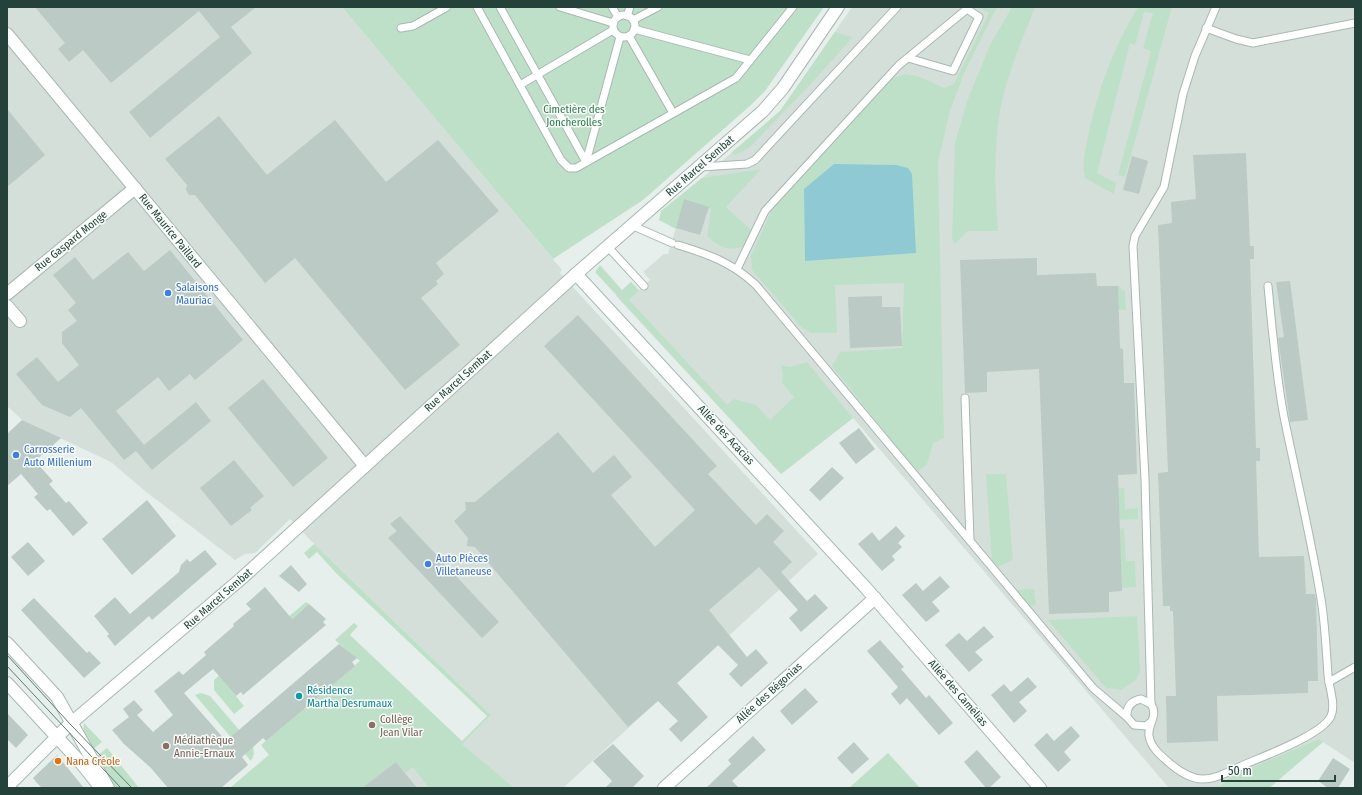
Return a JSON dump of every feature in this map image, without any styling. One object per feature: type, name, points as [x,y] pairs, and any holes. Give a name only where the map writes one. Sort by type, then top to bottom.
[{"type":"street","name":"Rue Marcel Sembat","points":[[7,787],[72,722],[242,578],[607,246],[763,112],[774,100],[838,7]]},
{"type":"street","name":"Rue Maurice Paillard","points":[[7,34],[365,466]]},
{"type":"street","name":"Rue Gaspard Monge","points":[[7,294],[135,188]]},
{"type":"street","name":"Allée des Acacias","points":[[576,274],[875,598]]},
{"type":"street","points":[[7,306],[20,321]]},
{"type":"street","name":"Allée des Bégonias","points":[[664,788],[875,598]]},
{"type":"street","name":"Allée des Camélias","points":[[875,598],[1040,788]]},
{"type":"street","points":[[7,643],[57,697],[108,788]]},
{"type":"street","points":[[7,683],[57,737],[101,788]]},
{"type":"lane","points":[[400,28],[413,26],[447,7]]},
{"type":"lane","points":[[477,7],[565,166],[576,168],[736,78],[793,7]]},
{"type":"lane","points":[[500,7],[586,162]]},
{"type":"lane","points":[[560,7],[615,23]]},
{"type":"lane","points":[[586,162],[620,37],[615,23],[612,7]]},
{"type":"lane","points":[[520,85],[538,75],[627,16],[630,7]]},
{"type":"lane","points":[[633,20],[658,7]]},
{"type":"lane","points":[[698,167],[747,164],[755,160],[898,7]]},
{"type":"lane","points":[[1216,7],[1206,28],[1183,94],[1164,187],[1135,236],[1133,246],[1145,479],[1151,704],[1154,714],[1148,731],[1149,738],[1155,750],[1186,776],[1198,780],[1224,774],[1294,742],[1322,727],[1328,721],[1333,709],[1328,682],[1320,595],[1284,416],[1268,286]]},
{"type":"lane","points":[[738,269],[765,211],[899,65],[968,9],[979,17],[953,71],[908,58]]},
{"type":"lane","points":[[620,37],[629,36],[634,29],[633,20],[627,16]]},
{"type":"lane","points":[[1206,28],[1236,39],[1253,43],[1355,23]]},
{"type":"lane","points":[[634,29],[750,60]]},
{"type":"lane","points":[[629,36],[673,113]]},
{"type":"lane","points":[[631,225],[675,244],[713,256],[738,269],[756,285],[1093,688],[1127,717],[1132,724],[1140,727],[1146,726],[1152,721]]},
{"type":"lane","points":[[607,246],[644,286]]},
{"type":"lane","points":[[965,398],[970,540]]},
{"type":"lane","points":[[1328,682],[1355,667]]},
{"type":"lane","points":[[1127,717],[1128,709],[1133,702],[1141,699],[1151,704]]},
{"type":"shaded area","points":[[7,7],[342,7],[562,270],[560,273],[818,554],[563,788],[230,788],[371,668],[461,744],[491,715],[319,549],[290,519],[255,553],[245,554],[235,560],[145,491],[111,462],[22,420],[7,406]]},
{"type":"shaded area","points":[[852,7],[1355,7],[1355,763],[1323,742],[1269,788],[1169,788],[853,418],[781,474],[616,296],[631,282],[639,290],[650,280],[643,272],[664,254],[668,254],[687,191],[780,111]]},
{"type":"green space","name":"Cimetière des Joncherolles","points":[[342,7],[824,7],[765,91],[751,105],[643,200],[553,259]]},
{"type":"green space","points":[[978,7],[997,7],[964,73],[950,111],[938,162],[944,438],[933,443],[927,464],[917,472],[832,366],[840,352],[902,348],[904,283],[835,285],[837,333],[811,333],[802,328],[752,270],[751,256],[772,209],[890,79],[906,74],[920,77],[944,88],[954,84],[989,13]]},
{"type":"green space","points":[[1012,7],[1035,7],[1009,75],[999,117],[996,146],[996,202],[998,231],[968,231],[955,244],[952,239],[955,143],[967,101],[990,45]]},
{"type":"green space","points":[[1138,7],[1172,7],[1125,177],[1118,175],[1151,51],[1143,48],[1153,13],[1144,12],[1135,45],[1130,43],[1097,173],[1116,183],[1114,194],[1085,178],[1085,152],[1094,111],[1109,65],[1129,22]]},
{"type":"green space","points":[[835,32],[853,37],[810,85],[749,148],[735,155],[731,153],[780,111]]},
{"type":"green space","points":[[761,169],[726,207],[751,230],[744,246],[733,249],[720,246],[711,240],[707,236],[711,209],[685,200],[676,229],[659,220],[661,211],[702,178]]},
{"type":"green space","points":[[600,265],[622,290],[631,282],[639,291],[629,300],[727,405],[734,399],[756,405],[770,420],[794,397],[782,383],[783,375],[781,365],[791,367],[807,362],[853,418],[781,474],[595,272]]},
{"type":"green space","points":[[1117,285],[1125,292],[1126,310],[1118,310]]},
{"type":"green space","points":[[986,474],[1006,474],[1013,560],[998,567],[992,561]]},
{"type":"green space","points":[[1117,488],[1124,488],[1125,509],[1138,508],[1138,519],[1119,520]]},
{"type":"green space","points":[[1124,528],[1126,561],[1135,561],[1136,587],[1121,588],[1118,529]]},
{"type":"green space","name":"Collège Jean Vilar","points":[[314,544],[491,715],[462,744],[514,788],[429,788],[413,767],[405,773],[396,762],[362,788],[230,788],[269,755],[261,745],[360,661],[335,640],[354,623],[358,626],[350,635],[462,741],[487,716],[336,573],[317,552],[309,559],[304,553]]},
{"type":"green space","points":[[1034,589],[1036,605],[1030,606],[1015,590]]},
{"type":"green space","points":[[306,602],[309,604],[222,679],[244,706],[234,714],[214,690],[214,680]]},
{"type":"green space","points":[[1137,616],[1140,671],[1136,680],[1121,690],[1106,688],[1048,620]]},
{"type":"green space","points":[[201,693],[210,696],[253,746],[254,754],[251,761],[195,695]]},
{"type":"green space","points":[[84,723],[102,742],[91,751],[83,732]]},
{"type":"green space","points":[[1319,739],[1323,742],[1269,788],[1218,788],[1230,777]]},
{"type":"green space","points":[[107,748],[139,788],[117,788],[109,781],[96,757]]},
{"type":"green space","points":[[888,753],[920,788],[849,788]]},
{"type":"water","points":[[834,164],[896,165],[908,168],[912,174],[916,253],[805,261],[804,189]]},
{"type":"building","points":[[35,7],[256,7],[231,27],[252,53],[150,138],[129,112],[220,37],[199,11],[111,83],[83,50],[69,62],[58,49],[65,43]]},
{"type":"building","points":[[7,109],[45,155],[7,187]]},
{"type":"building","points":[[219,116],[267,175],[335,120],[386,182],[438,140],[499,211],[436,263],[444,274],[436,281],[438,284],[421,298],[460,345],[405,390],[295,258],[265,283],[195,195],[189,195],[186,190],[187,185],[165,159]]},
{"type":"building","points":[[1246,153],[1250,246],[1254,246],[1254,259],[1250,259],[1256,448],[1260,448],[1260,461],[1256,461],[1259,557],[1304,556],[1306,594],[1315,594],[1316,600],[1318,681],[1308,681],[1308,693],[1217,696],[1218,741],[1167,743],[1166,696],[1176,696],[1173,611],[1170,611],[1170,606],[1163,606],[1158,473],[1168,472],[1158,225],[1172,223],[1171,202],[1196,199],[1193,155]]},
{"type":"building","points":[[1132,156],[1148,161],[1139,194],[1123,190]]},
{"type":"building","points":[[684,199],[709,207],[700,235],[676,228]]},
{"type":"building","points":[[170,250],[243,340],[195,380],[190,374],[169,391],[158,377],[116,411],[144,445],[196,402],[211,421],[152,470],[136,451],[124,460],[81,408],[70,417],[42,405],[16,374],[37,357],[58,382],[79,365],[62,343],[62,332],[77,321],[68,310],[76,303],[53,275],[75,257],[93,280],[128,252],[144,271]]},
{"type":"building","points":[[1037,258],[1037,275],[1096,273],[1097,286],[1118,286],[1120,348],[1123,349],[1124,383],[1134,383],[1137,474],[1118,475],[1122,591],[1109,592],[1109,612],[1049,614],[1039,369],[987,372],[987,392],[965,393],[960,260]]},
{"type":"building","points":[[1290,281],[1308,420],[1290,422],[1278,338],[1284,337],[1276,282]]},
{"type":"building","points":[[882,296],[882,307],[900,307],[902,346],[850,348],[848,297]]},
{"type":"building","points":[[578,315],[717,466],[708,474],[756,525],[767,514],[784,531],[773,542],[792,562],[781,572],[807,601],[815,594],[828,608],[801,632],[789,618],[798,610],[759,567],[709,610],[747,657],[756,649],[768,663],[741,687],[729,674],[738,665],[718,645],[677,683],[708,717],[681,742],[669,729],[678,721],[658,701],[628,727],[475,547],[467,546],[468,538],[454,521],[466,510],[465,502],[475,502],[558,432],[593,473],[614,455],[632,477],[611,495],[655,547],[695,510],[544,346]]},
{"type":"building","points":[[263,379],[328,458],[293,487],[228,408]]},
{"type":"building","points":[[22,420],[61,438],[35,461],[53,481],[49,484],[66,503],[69,501],[88,523],[73,536],[50,509],[47,511],[34,497],[38,494],[21,474],[7,486],[7,434]]},
{"type":"building","points":[[859,428],[875,449],[856,464],[839,443]]},
{"type":"building","points":[[234,460],[264,496],[250,508],[252,510],[231,526],[200,488]]},
{"type":"building","points":[[832,467],[844,478],[820,501],[809,490]]},
{"type":"building","points":[[147,500],[176,536],[132,575],[102,539]]},
{"type":"building","name":"Auto Pièces Villetaneuse","points":[[400,516],[499,622],[482,638],[388,538],[397,531],[390,524]]},
{"type":"building","points":[[896,526],[905,536],[898,543],[902,547],[892,556],[895,560],[882,571],[858,544],[872,532],[879,541]]},
{"type":"building","points":[[28,542],[45,561],[28,576],[11,557]]},
{"type":"building","points":[[205,550],[217,564],[152,620],[149,616],[115,646],[107,636],[109,634],[94,616],[115,597],[130,614],[179,572],[181,565],[187,559],[190,562]]},
{"type":"building","points":[[291,565],[307,584],[299,592],[279,576]]},
{"type":"building","points":[[940,576],[950,587],[932,602],[940,611],[926,622],[902,595],[916,583],[923,591]]},
{"type":"building","points":[[265,587],[292,619],[309,604],[326,619],[323,622],[326,625],[243,695],[241,692],[236,696],[213,669],[184,693],[226,741],[339,644],[357,658],[352,662],[355,666],[266,741],[263,738],[242,757],[248,765],[221,788],[168,788],[151,768],[124,744],[112,730],[129,717],[123,709],[134,700],[143,710],[137,715],[153,732],[173,715],[154,691],[179,671],[183,675],[206,655],[204,652],[251,609],[246,604]]},
{"type":"building","points":[[34,598],[87,653],[89,651],[101,663],[84,678],[21,610]]},
{"type":"building","points":[[984,626],[994,637],[975,652],[983,660],[969,672],[945,645],[959,633],[967,641]]},
{"type":"building","points":[[880,640],[904,667],[901,669],[926,698],[929,695],[953,723],[939,735],[907,698],[900,705],[891,694],[898,687],[867,651]]},
{"type":"building","points":[[1028,677],[1037,687],[1019,702],[1027,711],[1014,723],[991,695],[1004,684],[1011,692]]},
{"type":"building","points":[[805,688],[818,702],[792,725],[780,711]]},
{"type":"building","points":[[7,713],[28,735],[16,748],[7,739]]},
{"type":"building","points":[[1071,726],[1080,736],[1064,752],[1071,760],[1058,772],[1034,745],[1047,733],[1054,741]]},
{"type":"building","points":[[753,736],[766,750],[732,781],[739,788],[706,788],[731,764],[728,760]]},
{"type":"building","points":[[854,742],[869,759],[852,774],[837,758]]},
{"type":"building","points":[[613,744],[644,776],[632,788],[605,788],[612,781],[593,761]]},
{"type":"building","points":[[977,750],[1001,777],[989,788],[986,788],[964,762]]},
{"type":"building","points":[[57,755],[84,788],[42,788],[37,783],[33,778]]},
{"type":"building","points":[[1333,758],[1350,769],[1338,788],[1328,788],[1318,781]]},
{"type":"building","points":[[396,762],[417,788],[362,788]]},
{"type":"tram line","points":[[7,655],[70,724],[132,788]]},
{"type":"tram line","points":[[7,666],[121,788]]},
{"type":"place","name":"Salaisons Mauriac","points":[[168,293]]},
{"type":"place","name":"Carrosserie Auto Millenium","points":[[16,455]]},
{"type":"place","name":"Auto Pièces Villetaneuse","points":[[428,564]]},
{"type":"place","name":"Résidence Martha Desrumaux","points":[[299,696]]},
{"type":"place","name":"Collège Jean Vilar","points":[[372,725]]},
{"type":"place","name":"Médiathèque Annie-Ernaux","points":[[166,746]]},
{"type":"place","name":"Nana Créole","points":[[58,761]]}]
